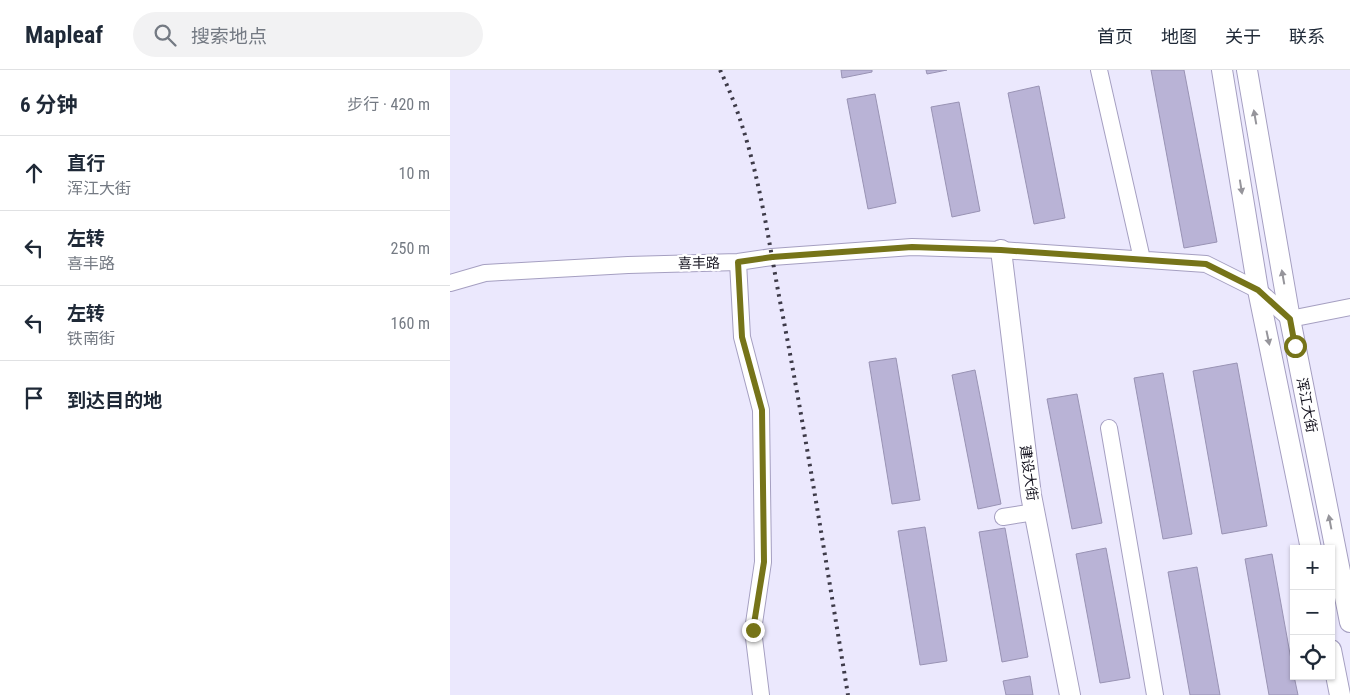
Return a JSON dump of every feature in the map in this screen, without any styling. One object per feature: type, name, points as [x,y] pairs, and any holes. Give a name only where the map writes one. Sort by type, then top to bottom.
[{"type":"main road","name":"浑江大街","points":[[1222,70],[1258,290],[1310,545]]},
{"type":"main road","name":"浑江大街","points":[[1248,70],[1290,319],[1350,622]]},
{"type":"main road","name":"建设大街","points":[[1001,250],[1035,512],[1070,695]]},
{"type":"main road","points":[[1335,670],[1340,695]]},
{"type":"street","points":[[1099,70],[1142,259]]},
{"type":"street","name":"喜丰路","points":[[450,283],[485,273],[628,264],[738,262],[772,257],[912,247],[1001,250],[1206,264],[1258,290],[1290,319]]},
{"type":"street","points":[[738,262],[742,337],[762,410],[764,562],[753,630],[761,695]]},
{"type":"street","points":[[1290,319],[1350,307]]},
{"type":"street","points":[[1109,428],[1156,695]]},
{"type":"street","points":[[1003,517],[1035,512]]},
{"type":"building","points":[[841,70],[872,70],[872,72],[842,78]]},
{"type":"building","points":[[926,70],[947,70],[927,74]]},
{"type":"building","points":[[1151,70],[1184,70],[1217,242],[1184,248]]},
{"type":"building","points":[[1039,86],[1065,218],[1034,224],[1008,93]]},
{"type":"building","points":[[875,94],[896,203],[868,209],[847,99]]},
{"type":"building","points":[[959,102],[980,211],[952,217],[931,107]]},
{"type":"building","points":[[896,358],[920,500],[892,504],[869,362]]},
{"type":"building","points":[[1237,363],[1267,526],[1222,534],[1193,371]]},
{"type":"building","points":[[975,370],[1001,504],[978,509],[952,375]]},
{"type":"building","points":[[1163,373],[1192,534],[1163,539],[1134,378]]},
{"type":"building","points":[[1077,394],[1102,523],[1072,529],[1047,399]]},
{"type":"building","points":[[925,527],[947,661],[920,665],[898,531]]},
{"type":"building","points":[[1005,528],[1028,657],[1002,662],[979,532]]},
{"type":"building","points":[[1106,548],[1130,678],[1100,683],[1076,554]]},
{"type":"building","points":[[1272,554],[1290,654],[1290,680],[1295,680],[1298,695],[1269,695],[1245,559]]},
{"type":"building","points":[[1197,567],[1220,695],[1190,695],[1168,572]]},
{"type":"building","points":[[1030,676],[1033,695],[1006,695],[1003,681]]},
{"type":"railway","points":[[720,70],[742,124],[763,210],[806,446],[848,695]]},
{"type":"route","points":[[753,630],[753,620],[764,562],[762,410],[742,337],[738,262],[772,257],[912,247],[1001,250],[1206,264],[1258,290],[1290,319],[1295,346]]}]
